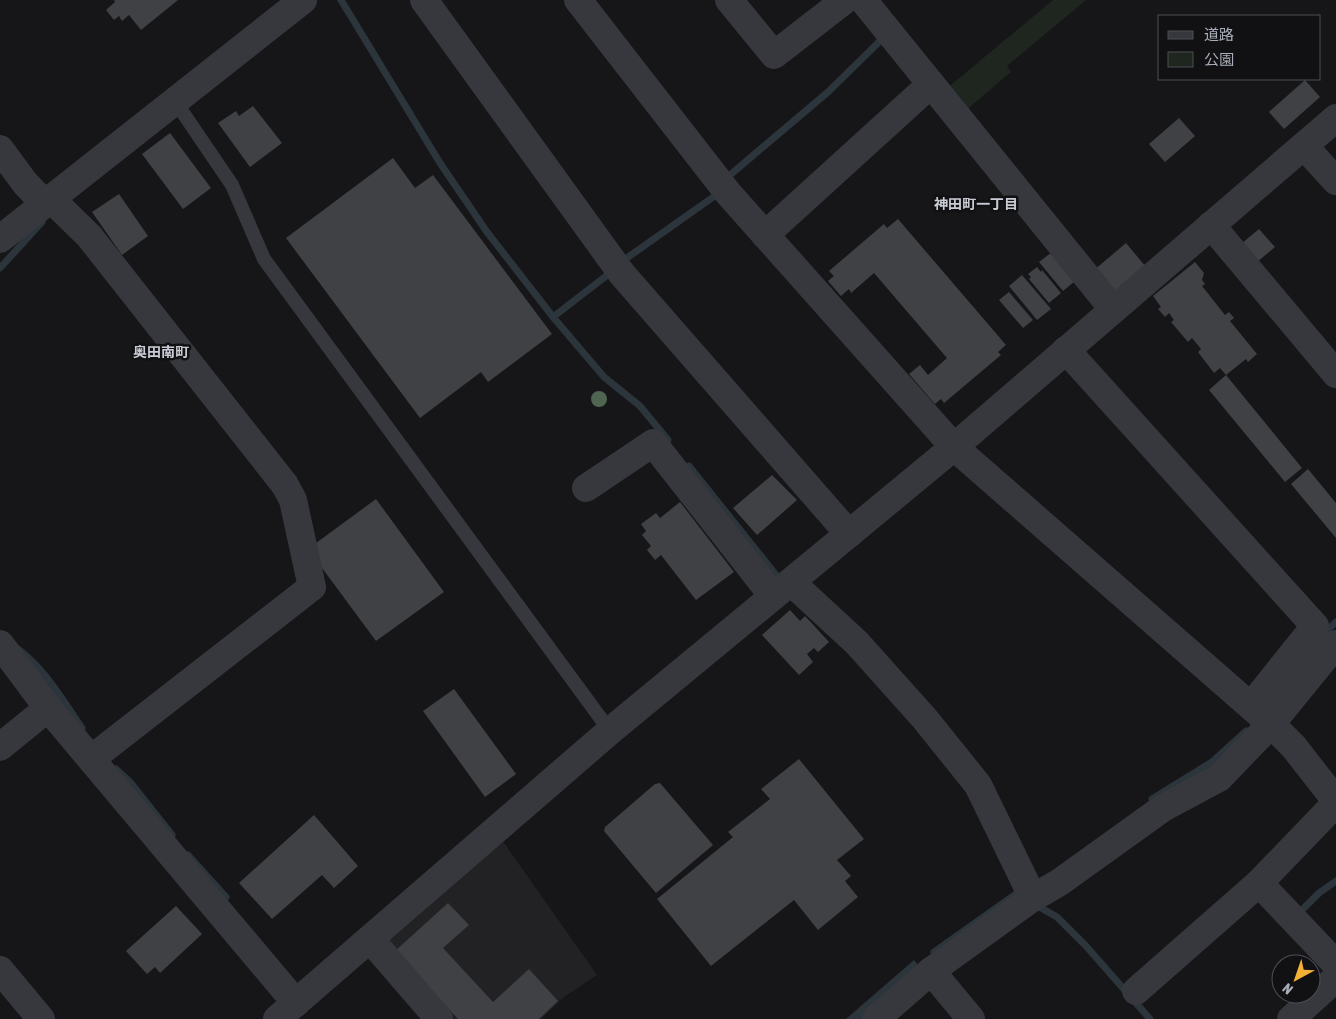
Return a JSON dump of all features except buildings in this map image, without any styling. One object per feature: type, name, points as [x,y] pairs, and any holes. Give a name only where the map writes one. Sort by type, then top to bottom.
[{"type":"street","points":[[0,239],[47,200],[303,0]]},
{"type":"street","points":[[424,0],[622,274],[848,534]]},
{"type":"street","points":[[578,0],[728,193],[954,447],[1261,715],[1294,748],[1336,802],[1259,883],[1136,991]]},
{"type":"street","points":[[729,0],[774,55],[845,0]]},
{"type":"street","points":[[863,0],[1113,309]]},
{"type":"street","points":[[765,235],[931,84]]},
{"type":"street","points":[[0,644],[48,708],[98,754],[286,1011],[610,731],[954,447],[1336,118]]},
{"type":"street","points":[[1304,146],[1336,181]]},
{"type":"street","points":[[0,149],[25,183],[89,236],[285,485],[293,500],[312,587],[98,754]]},
{"type":"street","points":[[1212,225],[1336,374]]},
{"type":"street","points":[[876,1019],[931,970],[1029,895],[1060,882],[1164,808],[1219,778],[1261,715],[1315,626],[1066,350]]},
{"type":"street","points":[[586,488],[653,443],[782,589],[857,643],[926,719],[978,785],[1029,895]]},
{"type":"street","points":[[1261,715],[1335,647]]},
{"type":"street","points":[[0,747],[48,708]]},
{"type":"street","points":[[1259,883],[1336,964]]},
{"type":"street","points":[[370,939],[439,1019]]},
{"type":"street","points":[[0,970],[41,1019]]},
{"type":"street","points":[[931,970],[971,1019]]},
{"type":"street","points":[[1291,1019],[1336,978]]},
{"type":"lane","points":[[175,101],[232,185],[264,259],[610,731]]},
{"type":"shaded area","points":[[502,840],[597,975],[564,997],[541,1019],[453,1019],[383,940]]},
{"type":"shaded area","points":[[914,960],[923,971],[865,1019],[846,1019]]},
{"type":"green space","points":[[1053,0],[1086,0],[1007,66],[1011,72],[965,111],[946,89]]},
{"type":"waterway","points":[[341,0],[440,163],[487,232],[553,317],[604,377],[640,406],[668,440]]},
{"type":"waterway","points":[[730,175],[828,92],[879,42]]},
{"type":"waterway","points":[[624,260],[716,195]]},
{"type":"waterway","points":[[0,268],[42,222]]},
{"type":"waterway","points":[[553,317],[610,273]]},
{"type":"waterway","points":[[689,466],[776,575]]},
{"type":"waterway","points":[[1323,634],[1336,622]]},
{"type":"waterway","points":[[18,649],[37,666],[61,696],[82,728]]},
{"type":"waterway","points":[[1152,799],[1212,762],[1246,731]]},
{"type":"waterway","points":[[116,769],[130,782],[172,835]]},
{"type":"waterway","points":[[188,855],[226,897]]},
{"type":"waterway","points":[[1301,911],[1319,893],[1336,881]]},
{"type":"waterway","points":[[934,952],[1023,889]]},
{"type":"waterway","points":[[1034,904],[1057,917],[1086,946],[1150,1019]]},
{"type":"district","name":"神田町一丁目","points":[[976,204]]},
{"type":"district","name":"奥田南町","points":[[161,352]]}]
